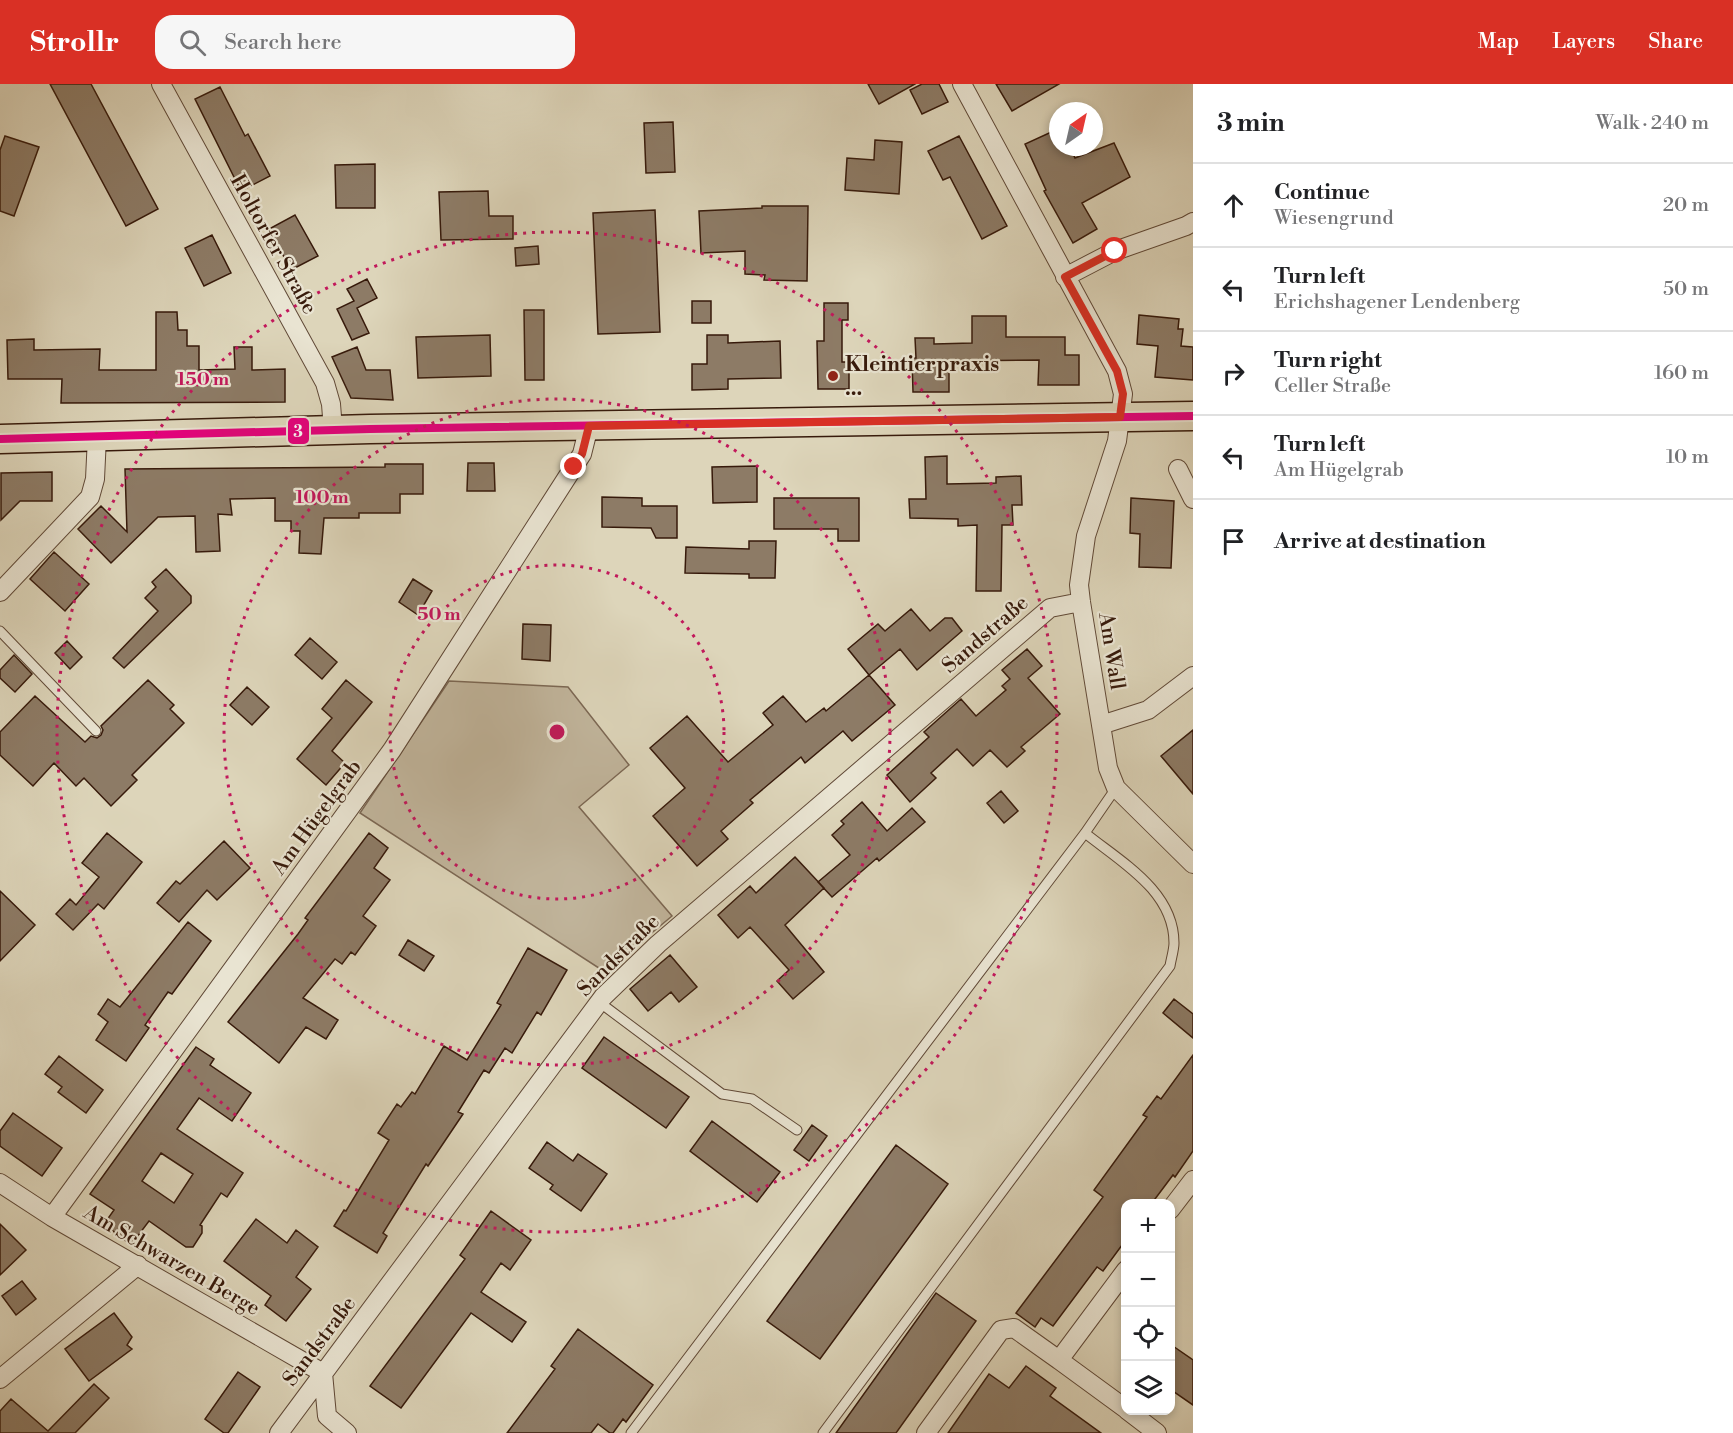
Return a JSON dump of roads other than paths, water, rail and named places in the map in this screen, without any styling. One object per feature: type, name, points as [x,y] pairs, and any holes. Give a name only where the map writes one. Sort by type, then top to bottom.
[{"type":"main road","points":[[0,439],[333,430],[1193,416]]},
{"type":"street","name":"Holtorfer Straße","points":[[161,84],[325,383],[331,404],[333,430]]},
{"type":"street","name":"Am Wall","points":[[962,84],[1117,371],[1123,394],[1117,441],[1086,536],[1079,585],[1081,602],[1108,768],[1116,788],[1193,864]]},
{"type":"street","points":[[1065,277],[1115,251],[1193,222]]},
{"type":"street","name":"Am Hügelgrab","points":[[52,1217],[392,750],[582,454],[589,426]]},
{"type":"street","points":[[0,592],[90,497],[95,479],[98,437]]},
{"type":"street","points":[[1178,469],[1193,499]]},
{"type":"street","name":"Sandstraße","points":[[279,1433],[599,1002],[658,944],[1050,608],[1081,602]]},
{"type":"street","points":[[1101,725],[1148,710],[1193,676]]},
{"type":"street","name":"Am Schwarzen Berge","points":[[0,1183],[52,1217],[323,1373]]},
{"type":"street","points":[[1175,1205],[1191,1188]]},
{"type":"street","points":[[0,1378],[138,1265]]},
{"type":"street","points":[[1059,1360],[1121,1275]]},
{"type":"street","points":[[926,1433],[1001,1330],[1014,1328],[1121,1406]]},
{"type":"street","points":[[323,1373],[327,1416],[347,1433]]},
{"type":"street","points":[[1133,1415],[1157,1433]]},
{"type":"lane","points":[[0,631],[96,731]]},
{"type":"lane","points":[[631,1433],[1086,833],[1116,788]]},
{"type":"lane","points":[[823,1433],[1170,966],[1174,945],[1172,921],[1163,902],[1149,885],[1086,833]]},
{"type":"lane","points":[[599,1002],[722,1094],[752,1099],[797,1130]]},
{"type":"place","name":"Kleintierpraxis ...","points":[[833,376]]}]
